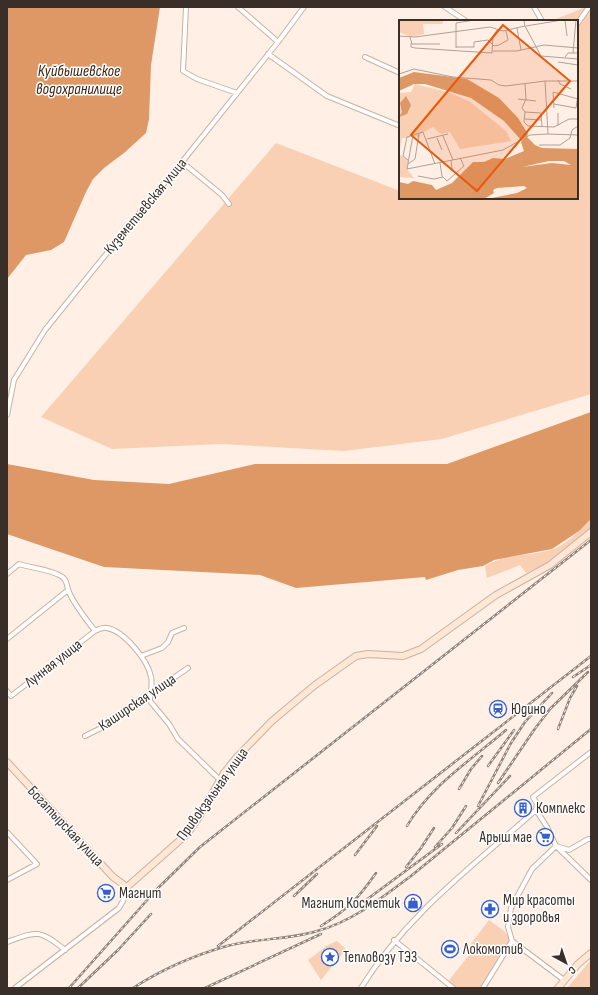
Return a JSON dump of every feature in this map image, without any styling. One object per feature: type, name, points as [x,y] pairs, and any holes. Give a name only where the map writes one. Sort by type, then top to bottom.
[{"type":"main road","name":"Привокзальная улица","points":[[127,887],[187,834],[199,817],[220,780],[237,757],[272,720],[324,678],[356,656],[368,654],[403,656],[421,649],[496,595],[550,565],[591,532]]},
{"type":"main road","name":"Богатырская улица","points":[[7,762],[113,877],[127,887]]},
{"type":"main road","points":[[558,988],[578,964],[591,953]]},
{"type":"street","points":[[186,7],[183,71],[197,79],[237,93]]},
{"type":"street","points":[[238,7],[278,42]]},
{"type":"street","name":"Куземетьевская улица","points":[[7,415],[14,380],[45,330],[182,162],[278,42],[304,7]]},
{"type":"street","points":[[444,7],[464,20]]},
{"type":"street","points":[[534,7],[541,20]]},
{"type":"street","points":[[578,22],[587,8]]},
{"type":"street","points":[[268,54],[327,96],[399,126]]},
{"type":"street","points":[[365,57],[399,73]]},
{"type":"street","points":[[182,162],[222,194],[229,204]]},
{"type":"street","points":[[7,574],[19,564],[59,575],[68,584],[68,590],[78,608],[95,631],[105,627],[127,639],[141,656],[151,675],[150,701],[169,724],[178,739],[220,780]]},
{"type":"street","points":[[7,639],[68,590]]},
{"type":"street","points":[[141,656],[162,648],[168,642],[172,633],[184,628]]},
{"type":"street","name":"Лунная улица","points":[[7,691],[11,696],[95,631]]},
{"type":"street","name":"Каширская улица","points":[[85,736],[101,728],[188,668]]},
{"type":"street","points":[[361,988],[394,940],[411,921],[536,810],[537,804],[533,797],[591,752]]},
{"type":"street","points":[[536,810],[547,827],[556,846],[591,880]]},
{"type":"street","points":[[7,832],[37,864],[7,880]]},
{"type":"street","points":[[556,846],[569,850],[588,839],[591,839]]},
{"type":"street","points":[[556,846],[532,869],[511,908],[508,927],[512,941],[564,980]]},
{"type":"street","name":"Привокзальная улица","points":[[15,988],[119,908],[123,901],[127,887]]},
{"type":"street","points":[[7,942],[34,933],[48,936],[65,950]]},
{"type":"street","points":[[394,940],[453,988]]},
{"type":"street","points":[[483,988],[512,941]]},
{"type":"shaded area","points":[[586,7],[591,7],[591,205],[588,210],[591,206],[591,394],[442,439],[344,451],[221,444],[112,449],[41,417],[276,143],[399,191],[399,199],[578,199],[578,20],[554,20]]},
{"type":"shaded area","points":[[591,520],[591,528],[545,564],[526,573],[520,565],[487,578],[485,566],[492,562],[500,559],[543,552],[557,548]]},
{"type":"shaded area","points":[[489,920],[504,931],[512,941],[483,988],[455,988],[449,982],[450,979],[469,955],[470,945]]},
{"type":"shaded area","points":[[337,941],[346,949],[321,980],[308,960],[328,945]]},
{"type":"shaded area","points":[[591,960],[591,988],[567,988],[590,961]]},
{"type":"water","name":"Куйбышевское водохранилище","points":[[7,7],[160,7],[151,65],[149,119],[146,133],[93,179],[64,242],[51,250],[26,255],[7,279]]},
{"type":"water","points":[[591,412],[591,519],[579,531],[552,549],[494,560],[483,566],[458,570],[426,580],[425,577],[296,588],[260,575],[104,567],[7,534],[7,464],[94,480],[169,484],[255,464],[447,464]]},
{"type":"railway","points":[[69,988],[157,889],[200,847],[591,540]]},
{"type":"railway","points":[[218,946],[591,656]]},
{"type":"railway","points":[[573,677],[591,665]]},
{"type":"railway","points":[[498,783],[550,709],[588,672]]},
{"type":"railway","points":[[558,729],[570,698],[577,686]]},
{"type":"railway","points":[[478,806],[511,743],[525,722],[552,693]]},
{"type":"railway","points":[[133,988],[167,969],[191,958],[227,946],[238,943],[306,934],[343,922],[367,908],[411,876],[591,729]]},
{"type":"railway","points":[[407,826],[427,798],[439,786],[506,730]]},
{"type":"railway","points":[[488,766],[514,730]]},
{"type":"railway","points":[[459,789],[471,769],[482,756]]},
{"type":"railway","points":[[456,833],[510,776]]},
{"type":"railway","points":[[435,847],[452,828],[466,806]]},
{"type":"railway","points":[[355,855],[377,826]]},
{"type":"railway","points":[[406,867],[434,828]]},
{"type":"railway","points":[[358,906],[442,844]]},
{"type":"railway","points":[[321,926],[352,903],[364,890],[376,873]]},
{"type":"railway","points":[[294,896],[317,874]]},
{"type":"railway","points":[[78,988],[118,950],[151,914]]},
{"type":"railway","points":[[205,988],[321,934]]},
{"type":"place","name":"Юдино","points":[[498,709]]},
{"type":"place","name":"Комплекс","points":[[523,808]]},
{"type":"place","name":"Арыш мае","points":[[545,837]]},
{"type":"place","name":"Магнит","points":[[106,893]]},
{"type":"place","name":"Магнит Косметик","points":[[413,903]]},
{"type":"place","name":"Мир красоты и здоровья","points":[[490,909]]},
{"type":"place","name":"Локомотив","points":[[450,949]]},
{"type":"place","name":"Тепловозу ТЭ3","points":[[330,957]]}]
